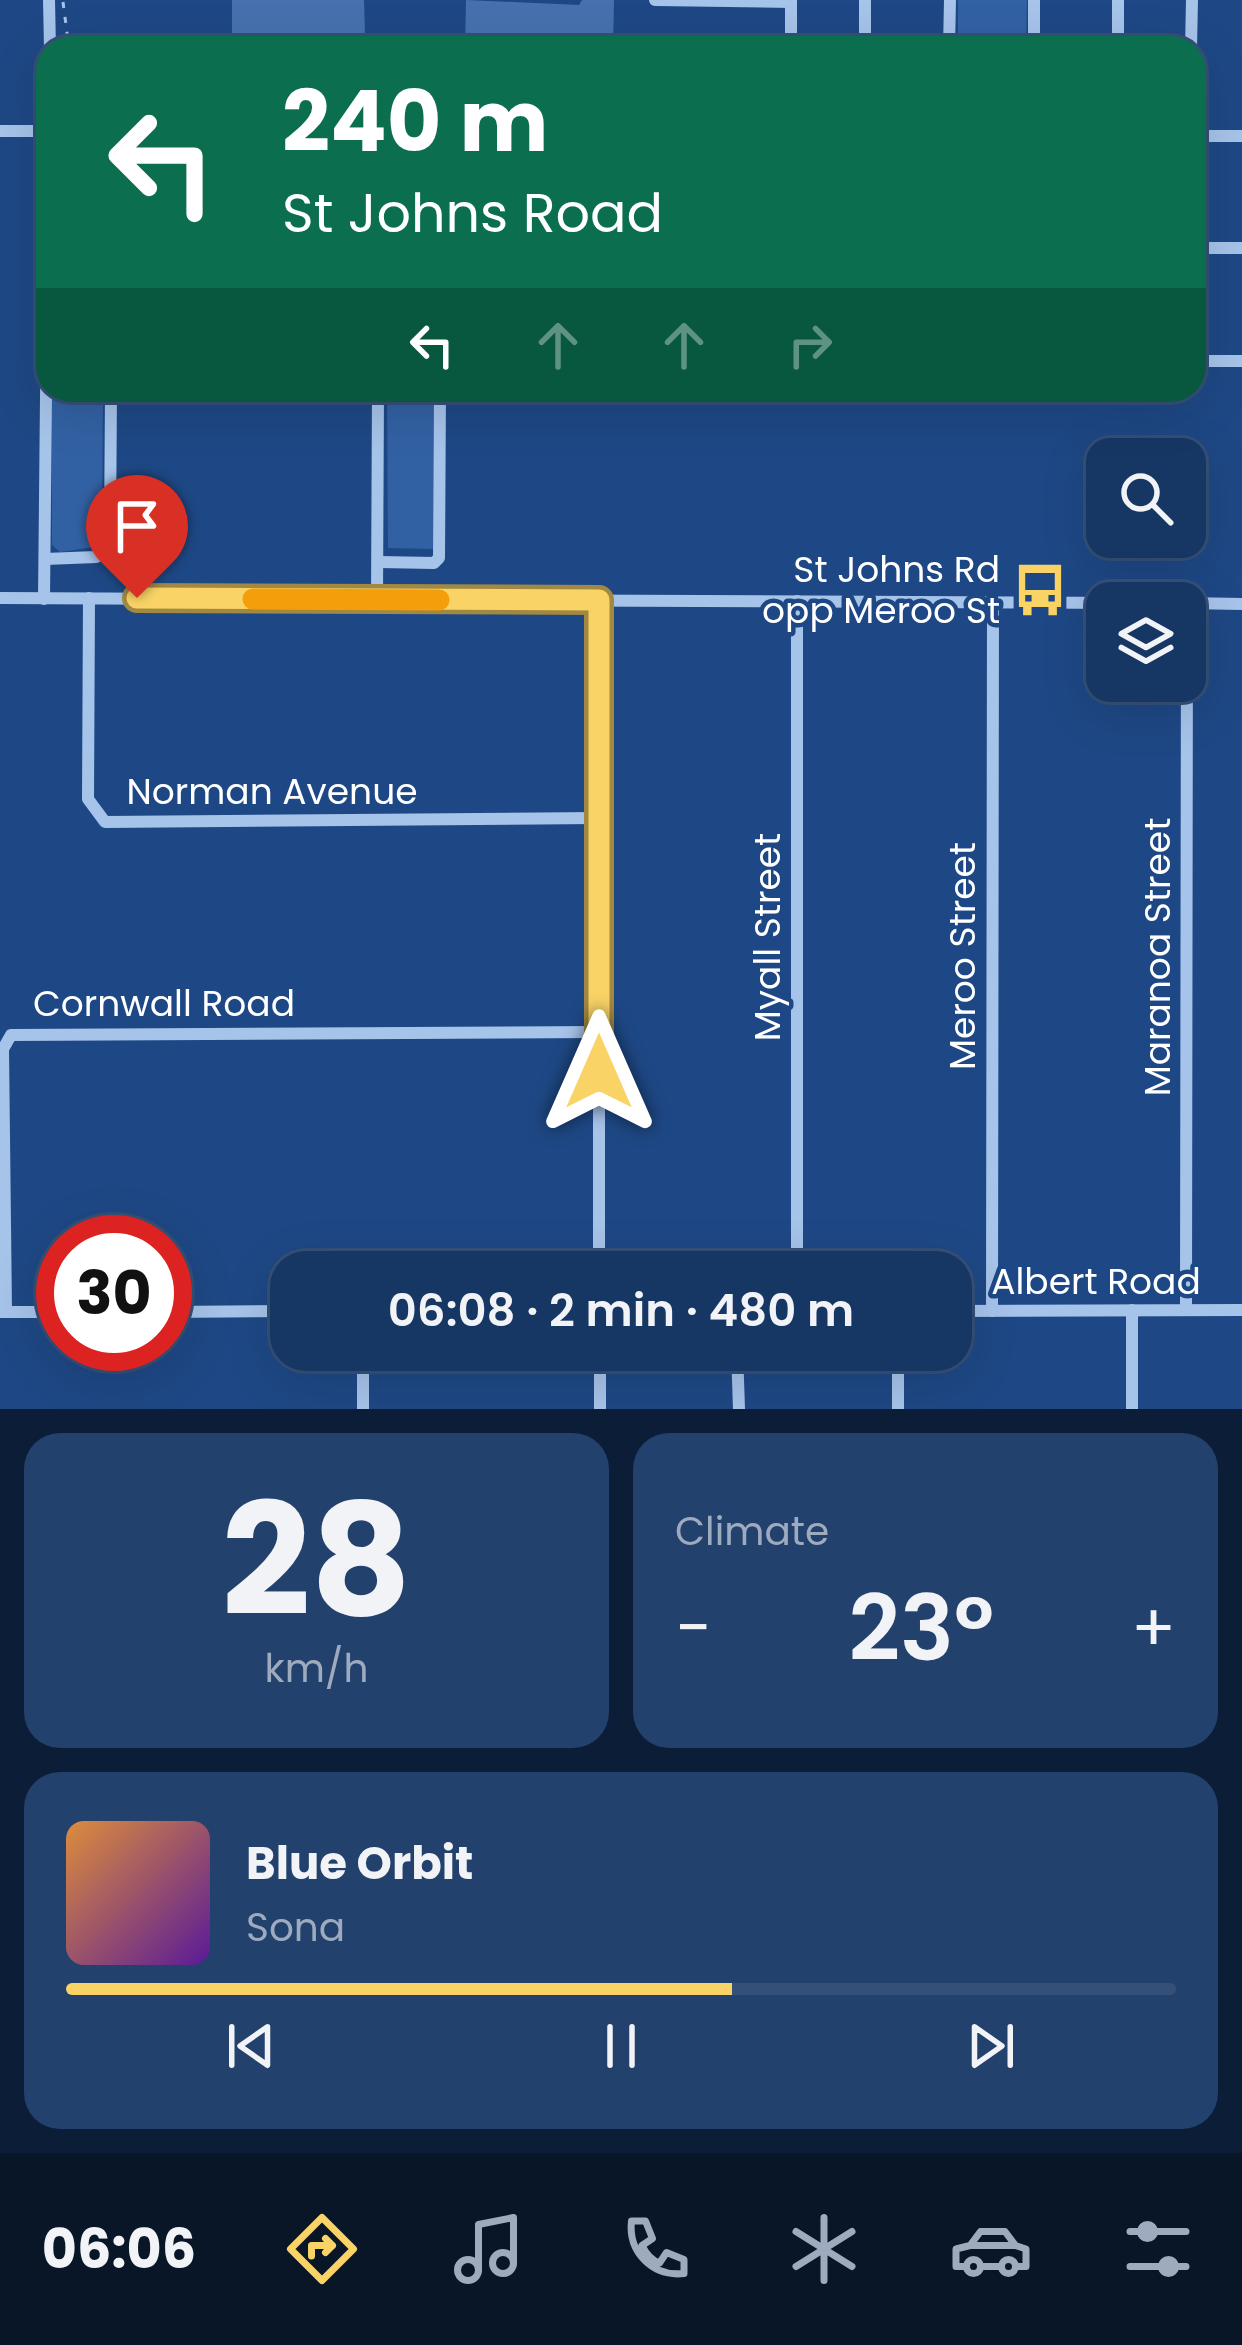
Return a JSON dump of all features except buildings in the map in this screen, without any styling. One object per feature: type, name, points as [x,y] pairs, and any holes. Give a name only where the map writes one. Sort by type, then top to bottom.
[{"type":"street","points":[[49,0],[50,36]]},
{"type":"street","points":[[655,0],[790,1],[791,36]]},
{"type":"street","points":[[865,0],[865,36]]},
{"type":"street","points":[[950,0],[950,36]]},
{"type":"street","points":[[1034,0],[1034,36]]},
{"type":"street","points":[[1118,0],[1118,36]]},
{"type":"street","points":[[1191,36],[1192,0]]},
{"type":"street","points":[[0,131],[36,131]]},
{"type":"street","points":[[1206,136],[1242,136]]},
{"type":"street","points":[[1206,248],[1242,248]]},
{"type":"street","points":[[1206,361],[1242,361]]},
{"type":"street","points":[[44,598],[47,402]]},
{"type":"street","points":[[46,559],[96,557],[106,551],[111,402]]},
{"type":"street","points":[[377,599],[378,402]]},
{"type":"street","points":[[379,562],[434,562],[439,558],[440,402]]},
{"type":"street","points":[[0,598],[1086,603]]},
{"type":"street","name":"Norman Avenue","points":[[89,598],[88,799],[106,822],[597,818]]},
{"type":"street","points":[[599,600],[599,1251]]},
{"type":"street","name":"Myall Street","points":[[797,601],[797,1251]]},
{"type":"street","name":"Meroo Street","points":[[992,1311],[993,602]]},
{"type":"street","points":[[1206,603],[1242,604]]},
{"type":"street","name":"Maranoa Street","points":[[1186,702],[1186,1310]]},
{"type":"street","name":"Cornwall Road","points":[[3,1312],[3,1036],[598,1032]]},
{"type":"street","points":[[1132,1310],[1132,1409]]},
{"type":"street","name":"Albert Road","points":[[972,1311],[1242,1310]]},
{"type":"street","points":[[192,1312],[270,1311]]},
{"type":"street","points":[[3,1312],[36,1312]]},
{"type":"street","points":[[363,1371],[363,1409]]},
{"type":"street","points":[[600,1371],[601,1409]]},
{"type":"street","points":[[738,1371],[739,1409]]},
{"type":"street","points":[[898,1371],[898,1409]]},
{"type":"path","points":[[63,0],[68,36]]},
{"type":"shaded area","points":[[958,0],[1027,0],[1026,36],[958,36]]},
{"type":"shaded area","points":[[52,402],[103,402],[101,546],[60,552],[52,545]]},
{"type":"shaded area","points":[[387,402],[434,402],[433,549],[388,548]]},
{"type":"slow traffic","points":[[253,599],[439,600]]},
{"type":"place","name":"St Johns Rd opp Meroo St","points":[[1040,590]]},
{"type":"route","points":[[137,598],[599,600],[599,1072]]}]
